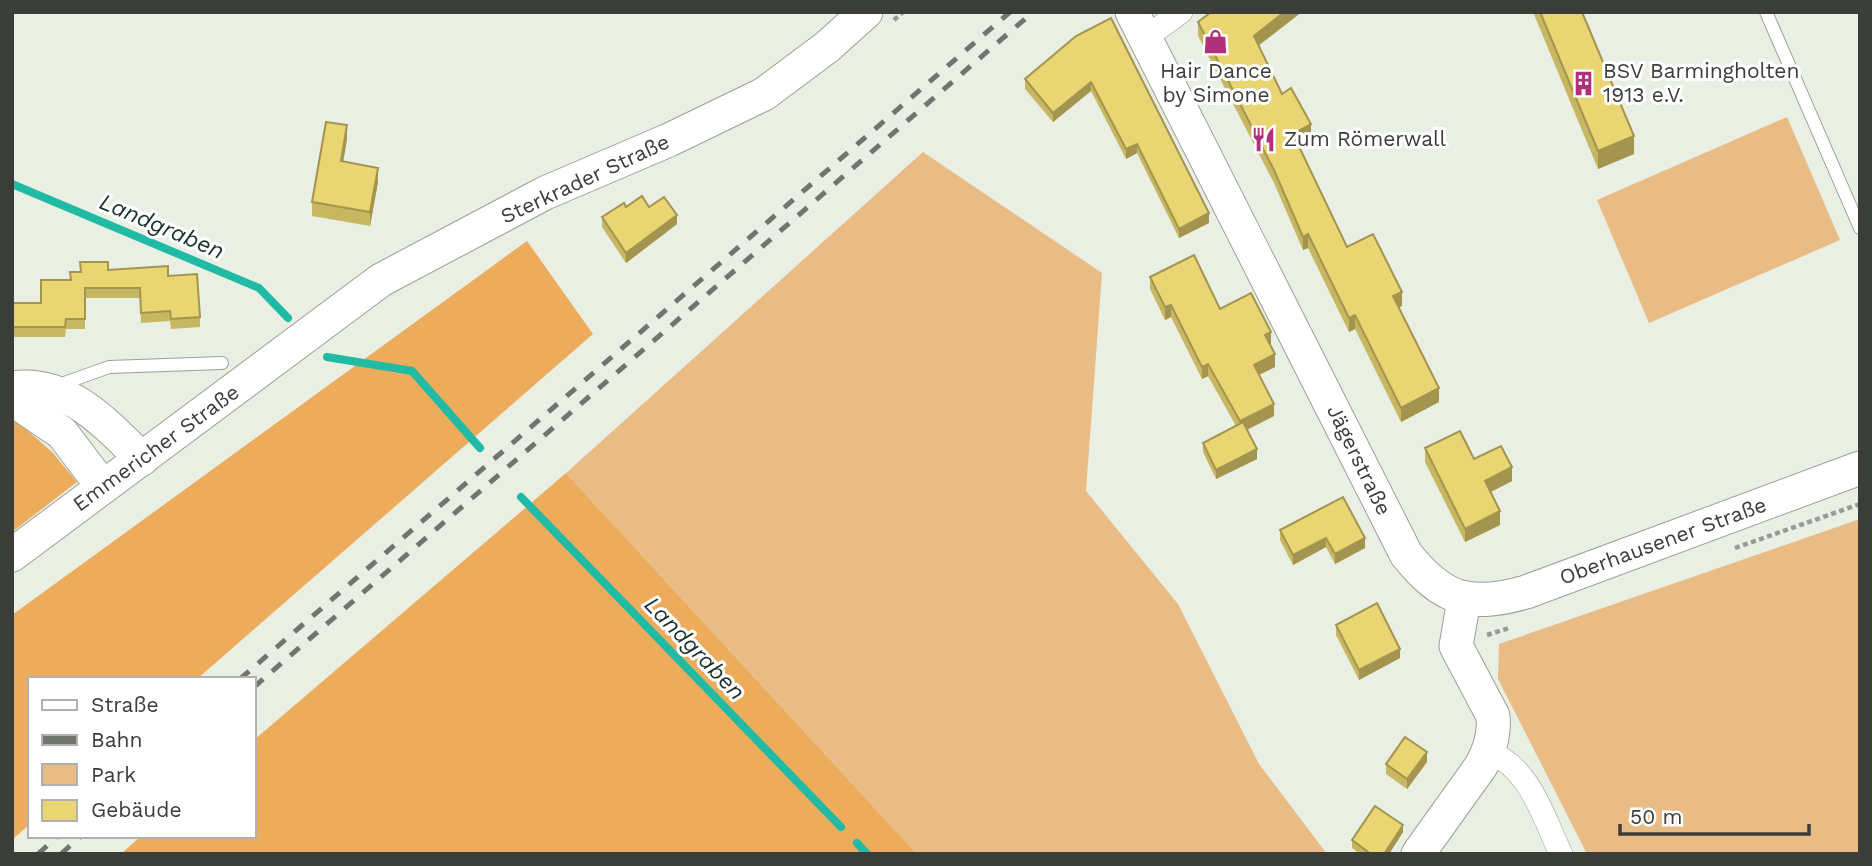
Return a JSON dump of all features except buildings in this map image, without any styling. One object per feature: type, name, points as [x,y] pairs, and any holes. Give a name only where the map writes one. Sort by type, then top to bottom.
[{"type":"main road","name":"Sterkrader Straße","points":[[300,342],[381,281],[545,193],[669,141],[764,94],[827,47],[879,16]]},
{"type":"main road","name":"Jägerstraße","points":[[1139,25],[1406,554],[1422,574],[1464,600]]},
{"type":"main road","name":"Emmericher Straße","points":[[12,555],[300,342]]},
{"type":"main road","points":[[12,388],[50,389],[81,405],[103,421],[142,459]]},
{"type":"main road","points":[[12,399],[62,433],[103,487]]},
{"type":"main road","name":"Oberhausener Straße","points":[[1464,600],[1500,599],[1525,592],[1860,468]]},
{"type":"main road","points":[[1418,854],[1489,752],[1494,728],[1493,716],[1456,646],[1464,600]]},
{"type":"street","points":[[1139,25],[1181,12]]},
{"type":"street","points":[[1489,752],[1504,758],[1520,771],[1561,854]]},
{"type":"lane","points":[[1766,12],[1860,228]]},
{"type":"lane","points":[[50,389],[109,367],[222,363]]},
{"type":"path","points":[[879,16],[903,12]]},
{"type":"green space","points":[[1787,117],[1840,240],[1649,323],[1597,200]]},
{"type":"green space","points":[[923,152],[1102,273],[1086,491],[1178,604],[1259,764],[1327,854],[917,854],[566,473]]},
{"type":"green space","points":[[1860,519],[1860,854],[1587,854],[1498,679],[1499,644]]},
{"type":"shaded area","points":[[527,241],[593,334],[199,677],[28,677],[28,826],[12,840],[12,615]]},
{"type":"shaded area","points":[[12,417],[52,452],[77,482],[12,532]]},
{"type":"shaded area","points":[[566,473],[917,854],[121,854],[139,838],[256,838],[256,738]]},
{"type":"waterway","name":"Landgraben","points":[[12,184],[259,288],[288,318]]},
{"type":"waterway","name":"Landgraben","points":[[327,357],[412,371],[480,448]]},
{"type":"waterway","name":"Landgraben","points":[[521,497],[841,827]]},
{"type":"waterway","name":"Landgraben","points":[[857,843],[867,854]]},
{"type":"railway","points":[[242,677],[1010,12]]},
{"type":"railway","points":[[256,685],[1033,12]]},
{"type":"railway","points":[[38,854],[56,838]]},
{"type":"railway","points":[[61,854],[79,838]]},
{"type":"place","name":"Hair Dance by Simone","points":[[1216,42]]},
{"type":"place","name":"BSV Barmingholten 1913 e.V.","points":[[1583,83]]},
{"type":"place","name":"Zum Römerwall","points":[[1264,139]]}]
